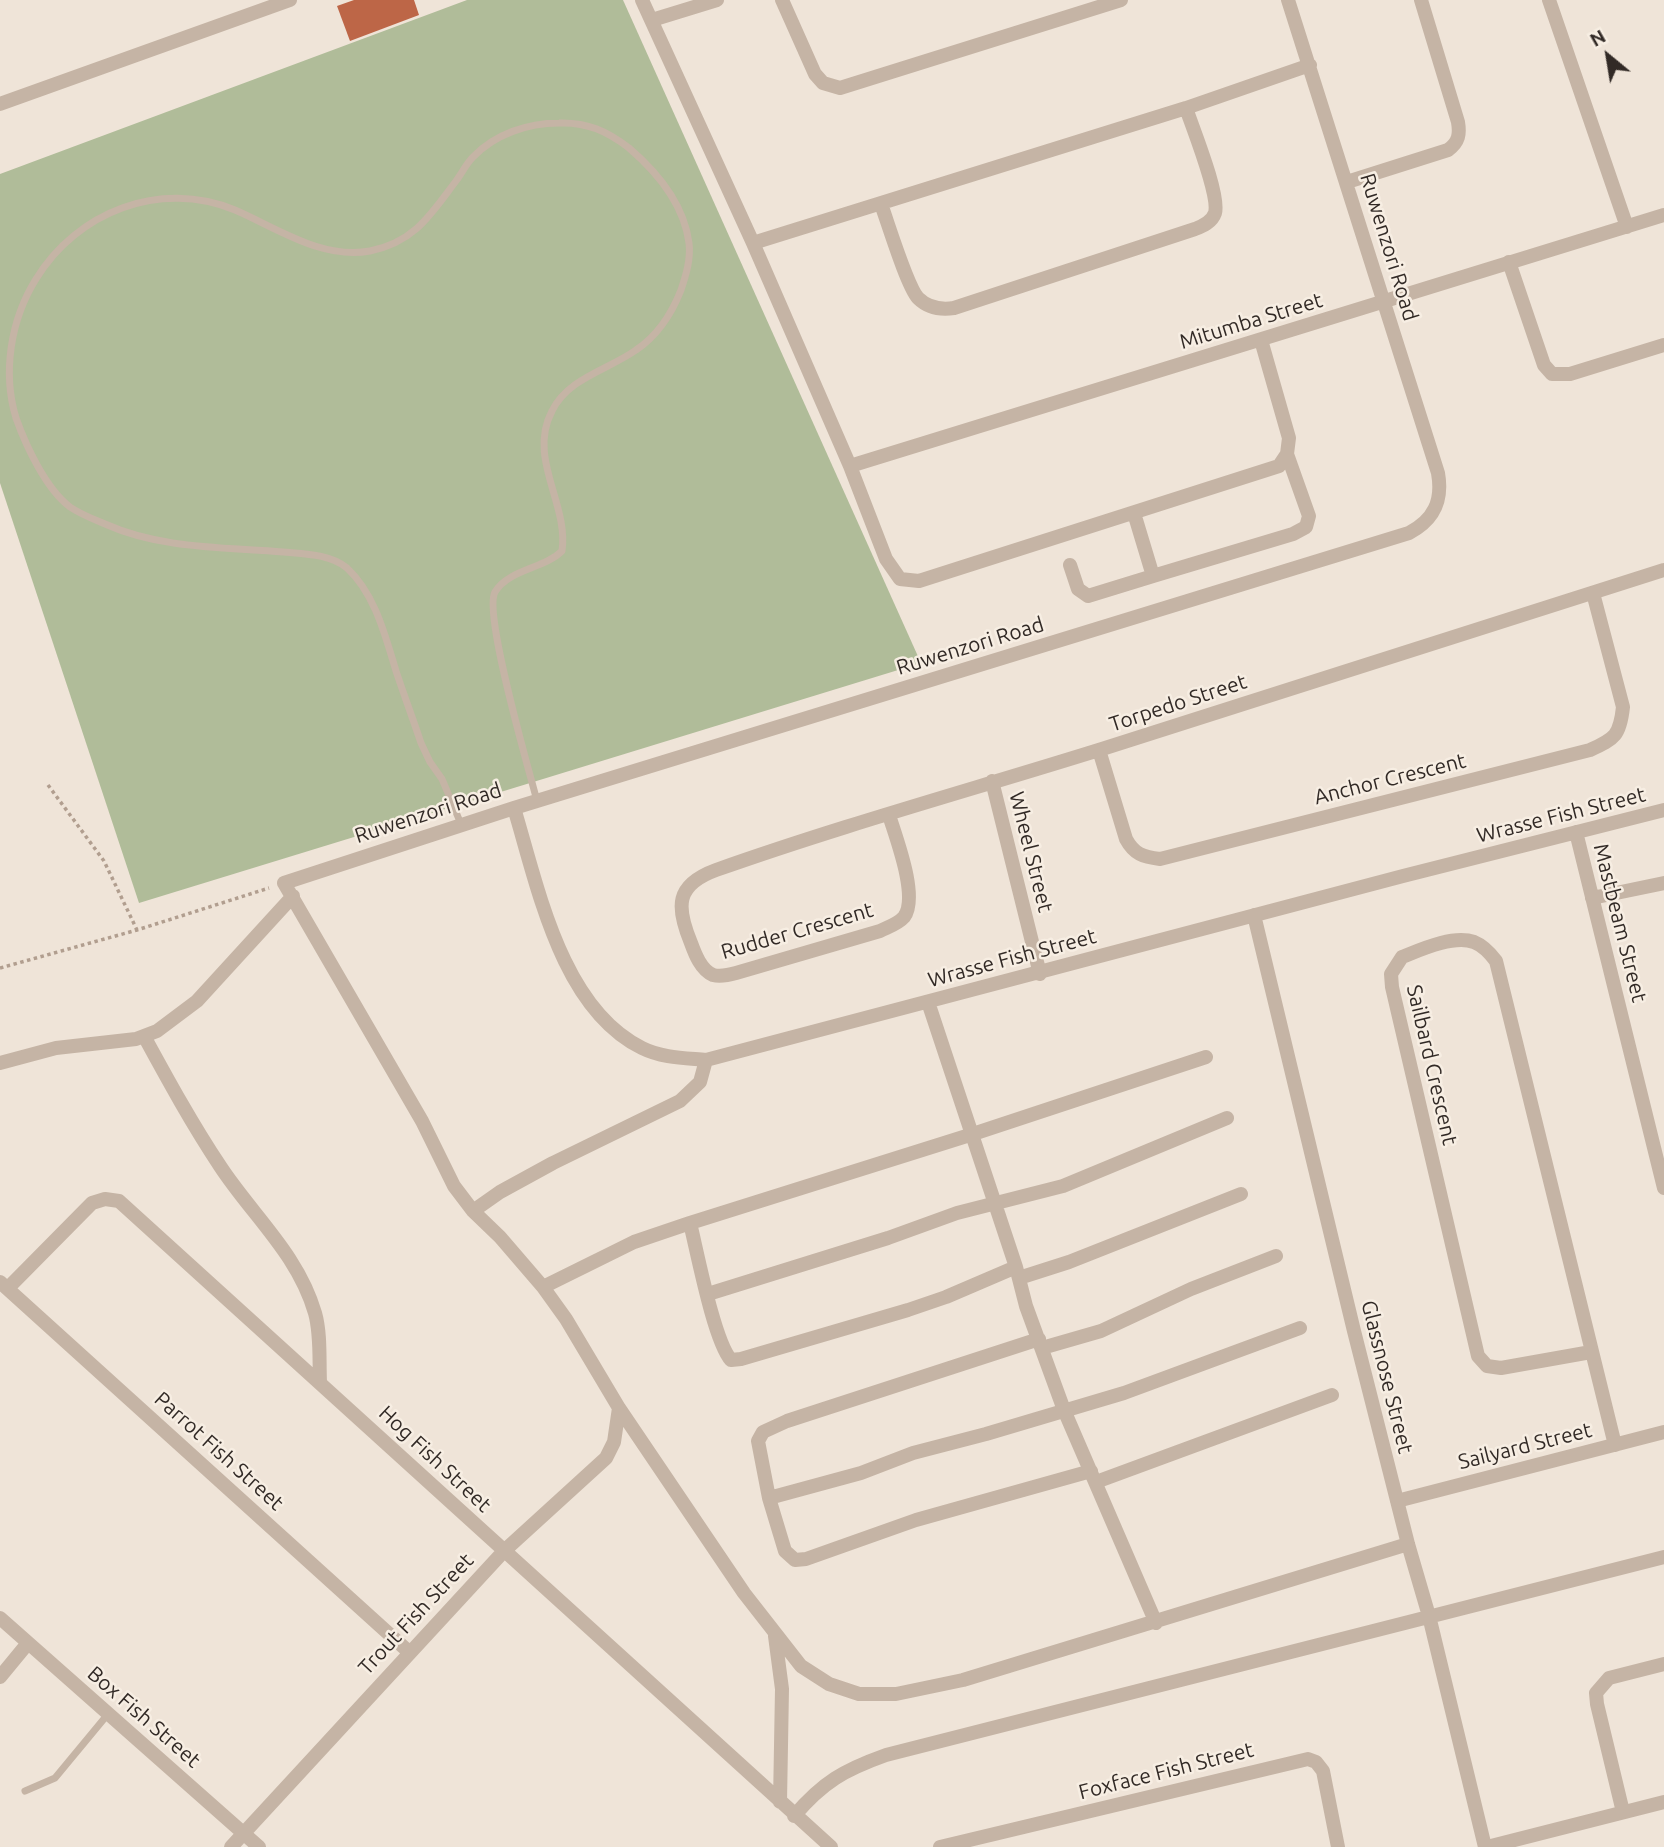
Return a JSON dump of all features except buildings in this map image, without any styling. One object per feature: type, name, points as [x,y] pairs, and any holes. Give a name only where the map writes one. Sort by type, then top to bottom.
[{"type":"street","points":[[0,104],[290,0]]},
{"type":"street","points":[[642,0],[753,243],[850,466],[886,559],[900,579],[919,581],[1275,468],[1283,463],[1289,438],[1261,340]]},
{"type":"street","points":[[652,20],[717,0]]},
{"type":"street","points":[[782,0],[815,74],[823,83],[840,88],[1121,0]]},
{"type":"street","name":"Ruwenzori Road","points":[[284,883],[461,824],[1417,529],[1435,510],[1441,493],[1440,483],[1288,0]]},
{"type":"street","points":[[1347,182],[1448,150],[1458,140],[1458,122],[1421,0]]},
{"type":"street","points":[[1549,0],[1627,227]]},
{"type":"street","points":[[753,243],[1186,108],[1310,65]]},
{"type":"street","points":[[880,204],[915,295],[931,307],[954,308],[1208,223],[1214,214],[1215,196],[1186,108]]},
{"type":"street","name":"Mitumba Street","points":[[850,466],[1664,215]]},
{"type":"street","points":[[1509,262],[1544,365],[1552,374],[1570,374],[1664,345]]},
{"type":"street","points":[[1070,565],[1078,589],[1088,596],[1293,534],[1306,527],[1309,516],[1287,454]]},
{"type":"street","points":[[1134,513],[1153,576]]},
{"type":"street","name":"Torpedo Street","points":[[705,874],[778,848],[1099,750],[1664,570]]},
{"type":"street","name":"Anchor Crescent","points":[[1099,750],[1126,839],[1132,850],[1140,855],[1160,859],[1590,750],[1610,741],[1621,727],[1623,707],[1593,593]]},
{"type":"street","name":"Wheel Street","points":[[992,781],[1040,974]]},
{"type":"street","name":"Wrasse Fish Street","points":[[514,808],[554,934],[576,985],[593,1009],[614,1030],[643,1049],[671,1057],[706,1060],[1664,810]]},
{"type":"street","name":"Rudder Crescent","points":[[705,874],[692,883],[680,909],[682,923],[694,952],[703,967],[712,974],[736,974],[880,931],[898,922],[905,915],[909,902],[909,888],[889,815]]},
{"type":"street","name":"Mastbeam Street","points":[[1576,832],[1664,1188]]},
{"type":"street","points":[[284,883],[422,1121],[454,1186],[543,1287],[566,1319],[619,1408],[744,1593],[801,1666],[829,1684],[859,1694],[896,1694],[963,1680],[1408,1544]]},
{"type":"street","points":[[1592,898],[1664,883]]},
{"type":"street","points":[[0,1063],[56,1048],[119,1042],[144,1036],[176,1018],[197,1001],[293,896]]},
{"type":"street","name":"Glassnose Street","points":[[1254,915],[1397,1501],[1429,1616],[1486,1847]]},
{"type":"street","name":"Sailbard Crescent","points":[[1591,1352],[1501,1368],[1487,1366],[1478,1356],[1392,987],[1391,974],[1402,957],[1451,942],[1473,942],[1486,948],[1496,961],[1615,1445]]},
{"type":"street","points":[[928,1002],[1040,1343],[1065,1410],[1156,1623]]},
{"type":"street","points":[[144,1036],[220,1166],[284,1249],[299,1273],[316,1315],[320,1382]]},
{"type":"street","points":[[543,1287],[634,1242],[973,1135],[1206,1057]]},
{"type":"street","points":[[473,1210],[553,1163],[680,1101],[700,1082],[706,1060]]},
{"type":"street","points":[[708,1294],[888,1238],[957,1213],[1073,1182],[1227,1118]]},
{"type":"street","points":[[690,1223],[725,1352],[730,1360],[735,1360],[908,1310],[1017,1272],[1069,1262],[1241,1194]]},
{"type":"street","name":"Hog Fish Street","points":[[4,1285],[92,1203],[105,1199],[119,1201],[831,1847]]},
{"type":"street","points":[[1276,1256],[1191,1289],[1101,1331],[1040,1343],[774,1426],[763,1432],[758,1440],[769,1498],[785,1552],[796,1560],[806,1559],[934,1514],[1093,1477],[1332,1395]]},
{"type":"street","name":"Parrot Fish Street","points":[[4,1285],[409,1652]]},
{"type":"street","points":[[769,1498],[833,1482],[913,1453],[1124,1393],[1300,1328]]},
{"type":"street","name":"Trout Fish Street","points":[[231,1847],[504,1551],[606,1458],[614,1442],[619,1408]]},
{"type":"street","name":"Sailyard Street","points":[[1397,1501],[1664,1432]]},
{"type":"street","points":[[794,1816],[814,1793],[835,1777],[886,1755],[1664,1557]]},
{"type":"street","name":"Box Fish Street","points":[[0,1618],[259,1847]]},
{"type":"street","points":[[774,1631],[782,1689],[780,1802]]},
{"type":"street","points":[[0,1677],[28,1643]]},
{"type":"street","points":[[1623,1812],[1596,1693],[1609,1678],[1664,1664]]},
{"type":"street","name":"Foxface Fish Street","points":[[940,1847],[1308,1759],[1316,1762],[1323,1771],[1338,1847]]},
{"type":"street","points":[[1486,1847],[1664,1802]]},
{"type":"lane","points":[[461,824],[442,779],[421,743],[374,608],[351,572],[340,563],[324,557],[293,553],[160,542],[126,533],[71,507],[52,490],[16,417],[10,386],[10,355],[18,320],[34,282],[51,257],[75,234],[95,220],[117,208],[143,201],[183,200],[229,207],[292,237],[332,251],[364,252],[390,246],[428,220],[470,160],[486,145],[509,133],[539,123],[578,122],[608,132],[662,181],[680,211],[690,245],[688,269],[681,289],[671,312],[653,335],[636,350],[570,388],[551,411],[543,453],[563,529],[562,551],[553,559],[510,578],[493,594],[491,606],[495,629],[537,801]]},
{"type":"lane","points":[[26,1791],[55,1778],[108,1714]]},
{"type":"path","points":[[48,785],[104,861],[136,930]]},
{"type":"path","points":[[0,968],[136,930],[284,883]]},
{"type":"green space","points":[[467,0],[623,0],[921,663],[139,903],[0,483],[0,174]]}]
